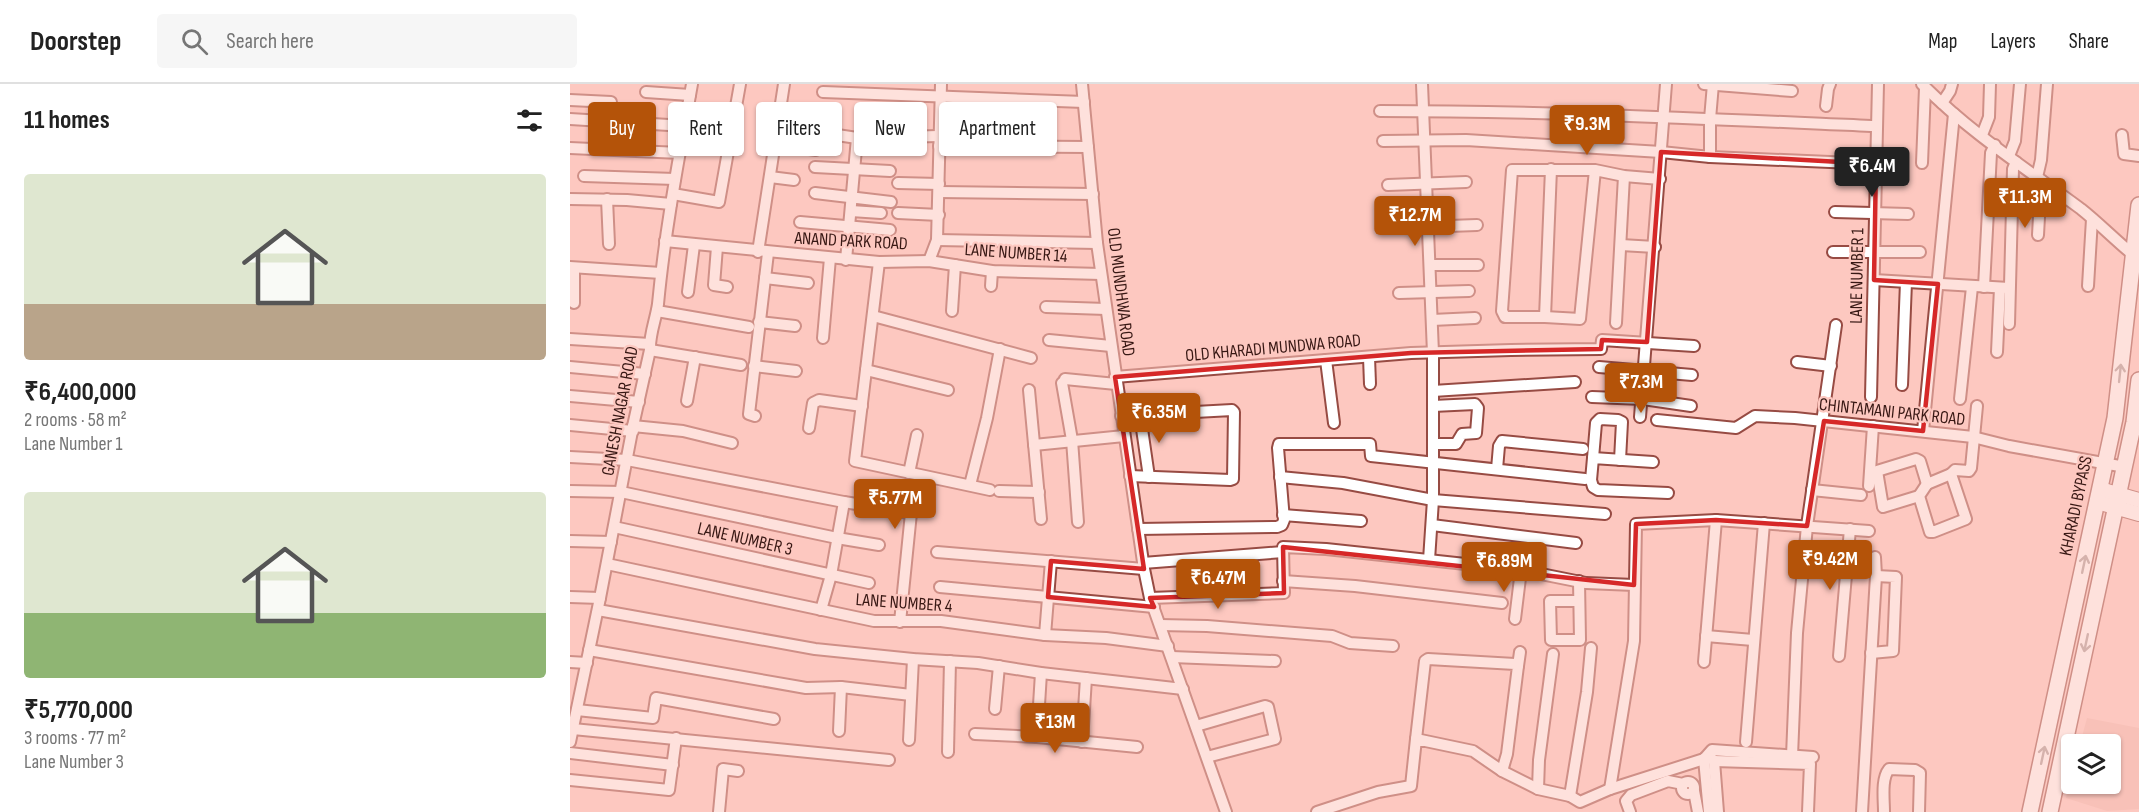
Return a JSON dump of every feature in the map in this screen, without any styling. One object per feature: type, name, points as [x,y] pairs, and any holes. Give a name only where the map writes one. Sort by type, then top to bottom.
[{"type":"highway","name":"KHARADI BYPASS","points":[[2030,812],[2115,418],[2137,257],[2139,205]]},
{"type":"highway","points":[[2050,812],[2125,466],[2134,422],[2139,380]]},
{"type":"main road","points":[[2098,495],[2117,501],[2139,514]]},
{"type":"main road","points":[[2117,501],[2139,500]]},
{"type":"street","points":[[570,199],[672,199],[719,202],[740,84]]},
{"type":"street","points":[[781,102],[784,84]]},
{"type":"street","name":"ANAND PARK ROAD","points":[[941,84],[941,102]]},
{"type":"street","name":"OLD MUNDHWA ROAD","points":[[1082,84],[1097,243],[1143,566],[1152,603],[1226,812]]},
{"type":"street","points":[[1422,84],[1433,352],[1433,500],[1429,560]]},
{"type":"street","points":[[1640,417],[1666,84]]},
{"type":"street","points":[[1704,84],[1792,91]]},
{"type":"street","points":[[1710,157],[1713,84]]},
{"type":"street","points":[[1826,106],[1830,84]]},
{"type":"street","name":"LANE NUMBER 1","points":[[1871,398],[1878,84]]},
{"type":"street","points":[[1942,103],[1952,84]]},
{"type":"street","points":[[1982,135],[1989,117],[1990,84]]},
{"type":"street","points":[[1997,352],[2020,84]]},
{"type":"street","points":[[2038,234],[2039,179],[2047,84]]},
{"type":"street","points":[[1924,86],[1954,114],[2092,219],[2137,257]]},
{"type":"street","points":[[1922,163],[1924,86]]},
{"type":"street","points":[[646,92],[691,89]]},
{"type":"street","points":[[823,92],[1084,102]]},
{"type":"street","points":[[570,100],[611,102]]},
{"type":"street","points":[[1380,111],[1471,110],[1876,126]]},
{"type":"street","points":[[1923,431],[1954,114]]},
{"type":"street","points":[[570,119],[588,120]]},
{"type":"street","points":[[2122,135],[2124,154],[2139,156]]},
{"type":"street","points":[[1383,141],[1466,140],[1710,157],[1876,164]]},
{"type":"street","points":[[927,141],[939,141]]},
{"type":"street","points":[[1960,399],[1978,287],[1991,153],[1995,145]]},
{"type":"street","points":[[1057,146],[1088,147]]},
{"type":"street","points":[[570,148],[668,152]]},
{"type":"street","name":"GANESH NAGAR ROAD","points":[[571,734],[577,710],[575,698],[590,650],[657,311],[665,242],[679,156]]},
{"type":"street","points":[[755,416],[748,414],[765,278],[763,252],[773,156]]},
{"type":"street","points":[[846,260],[855,156]]},
{"type":"street","name":"ANAND PARK ROAD","points":[[665,242],[846,260],[929,261],[938,240],[939,156]]},
{"type":"street","points":[[815,167],[890,171]]},
{"type":"street","points":[[1545,316],[1551,169]]},
{"type":"street","points":[[1595,170],[1580,319],[1545,316],[1505,317],[1502,311],[1512,170],[1595,170],[1624,176],[1660,179]]},
{"type":"street","points":[[584,176],[675,179]]},
{"type":"street","points":[[1616,323],[1624,176]]},
{"type":"street","points":[[770,177],[794,180]]},
{"type":"street","points":[[1388,185],[1466,182]]},
{"type":"street","points":[[898,183],[939,188],[1093,194]]},
{"type":"street","points":[[815,193],[891,202]]},
{"type":"street","points":[[607,199],[609,244]]},
{"type":"street","points":[[851,211],[881,213]]},
{"type":"street","points":[[1835,212],[1908,214]]},
{"type":"street","points":[[898,213],[939,215]]},
{"type":"street","points":[[2088,286],[2092,219]]},
{"type":"street","points":[[800,222],[890,230]]},
{"type":"street","points":[[1392,228],[1477,225]]},
{"type":"street","points":[[938,240],[1097,243]]},
{"type":"street","points":[[688,292],[694,245]]},
{"type":"street","points":[[1622,245],[1655,247]]},
{"type":"street","points":[[717,247],[714,285],[727,287]]},
{"type":"street","points":[[1833,252],[1920,252]]},
{"type":"street","points":[[823,338],[830,258]]},
{"type":"street","name":"LANE NUMBER 14","points":[[929,261],[992,271],[1101,274]]},
{"type":"street","points":[[879,262],[855,461],[994,491],[1039,492]]},
{"type":"street","points":[[952,311],[955,265]]},
{"type":"street","points":[[1430,265],[1478,265]]},
{"type":"street","points":[[574,303],[572,267],[661,273]]},
{"type":"street","points":[[991,286],[992,271]]},
{"type":"street","points":[[765,278],[808,283]]},
{"type":"street","points":[[1874,280],[2004,288],[2011,294],[2009,324]]},
{"type":"street","points":[[1902,385],[1906,282]]},
{"type":"street","points":[[1399,293],[1469,291]]},
{"type":"street","points":[[1046,307],[1106,309]]},
{"type":"street","points":[[657,311],[748,327]]},
{"type":"street","points":[[873,316],[1030,358]]},
{"type":"street","points":[[1432,320],[1475,318]]},
{"type":"street","points":[[759,322],[795,326]]},
{"type":"street","points":[[1792,756],[1797,633],[1807,526],[1824,421],[1836,325]]},
{"type":"street","points":[[570,339],[650,347],[741,365]]},
{"type":"street","points":[[1050,340],[1111,346]]},
{"type":"street","name":"OLD KHARADI MUNDWA ROAD","points":[[1072,440],[1064,381],[1116,381],[1433,352],[1601,350],[1602,340],[1647,342]]},
{"type":"street","points":[[1647,342],[1694,346]]},
{"type":"street","points":[[970,485],[987,418],[1000,349]]},
{"type":"street","points":[[687,401],[695,357]]},
{"type":"street","points":[[1369,357],[1370,384]]},
{"type":"street","points":[[1326,360],[1334,423]]},
{"type":"street","points":[[1797,362],[1831,366]]},
{"type":"street","points":[[754,366],[796,371]]},
{"type":"street","points":[[1599,367],[1644,373],[1692,375]]},
{"type":"street","points":[[570,368],[645,374]]},
{"type":"street","points":[[866,370],[948,390]]},
{"type":"street","points":[[1433,391],[1575,382]]},
{"type":"street","points":[[1029,390],[1041,519]]},
{"type":"street","points":[[570,396],[639,402]]},
{"type":"street","points":[[1592,397],[1643,399],[1691,406]]},
{"type":"street","points":[[809,428],[813,403],[819,400],[862,406]]},
{"type":"street","points":[[1433,406],[1475,404],[1478,408],[1476,433],[1462,434],[1456,444],[1433,444]]},
{"type":"street","points":[[1927,484],[1920,461],[1916,459],[1877,471],[1883,507],[1919,496],[1927,484],[1955,470],[1971,470],[1977,406]]},
{"type":"street","points":[[1121,416],[1232,410],[1234,412],[1233,479],[1130,476]]},
{"type":"street","points":[[1140,415],[1149,477]]},
{"type":"street","name":"CHINTAMANI PARK ROAD","points":[[1657,420],[1736,428],[1760,415],[1824,421],[1973,437],[2010,446],[2125,466]]},
{"type":"street","points":[[1620,460],[1622,422],[1600,419],[1596,423],[1591,480],[1593,487],[1598,490],[1668,493]]},
{"type":"street","points":[[570,425],[683,431],[732,443]]},
{"type":"street","points":[[1812,489],[1865,491],[1873,426]]},
{"type":"street","points":[[909,473],[917,435]]},
{"type":"street","points":[[1034,444],[1124,436]]},
{"type":"street","points":[[1072,440],[1078,522]]},
{"type":"street","points":[[1497,469],[1499,446],[1502,441],[1583,449]]},
{"type":"street","points":[[1283,520],[1279,444],[1370,444],[1371,456],[1585,479]]},
{"type":"street","points":[[570,457],[627,460],[911,513],[900,622]]},
{"type":"street","points":[[1593,458],[1653,462]]},
{"type":"street","points":[[1919,496],[1930,532],[1965,521],[1966,517],[1951,474]]},
{"type":"street","points":[[1280,477],[1343,483],[1433,500],[1605,514]]},
{"type":"street","points":[[570,491],[621,492],[879,545]]},
{"type":"street","points":[[821,610],[831,575],[843,502]]},
{"type":"street","points":[[1138,529],[1277,526],[1283,520],[1361,521]]},
{"type":"street","points":[[1704,663],[1716,520]]},
{"type":"street","points":[[1610,789],[1634,641],[1636,524],[1716,520],[1869,531]]},
{"type":"street","points":[[1746,742],[1764,523]]},
{"type":"street","points":[[1432,525],[1576,543]]},
{"type":"street","name":"LANE NUMBER 3","points":[[614,527],[869,583]]},
{"type":"street","points":[[1839,656],[1850,529]]},
{"type":"street","points":[[570,541],[611,542]]},
{"type":"street","points":[[940,587],[1048,597],[1152,603],[1284,593],[1282,547],[1326,549],[1429,560],[1521,570],[1579,581],[1634,585]]},
{"type":"street","points":[[937,552],[1143,566],[1283,552]]},
{"type":"street","points":[[1862,812],[1876,576],[1875,557]]},
{"type":"street","points":[[1045,635],[1051,561]]},
{"type":"street","name":"LANE NUMBER 4","points":[[607,564],[874,621],[941,621],[1045,635],[1106,638],[1168,645]]},
{"type":"street","points":[[1515,619],[1521,570]]},
{"type":"street","points":[[1871,653],[1893,651],[1896,577],[1876,576]]},
{"type":"street","points":[[1283,581],[1355,586],[1502,603]]},
{"type":"street","points":[[1579,581],[1580,640],[1551,640],[1550,601],[1579,601]]},
{"type":"street","points":[[570,597],[600,598]]},
{"type":"street","points":[[598,610],[815,649],[999,666],[1183,689]]},
{"type":"street","points":[[1160,625],[1207,626],[1321,635],[1332,636],[1350,643],[1393,645]]},
{"type":"street","points":[[1706,636],[1753,640]]},
{"type":"street","points":[[1575,799],[1592,648]]},
{"type":"street","points":[[590,650],[806,688],[841,687],[911,695]]},
{"type":"street","points":[[1502,771],[1507,754],[1520,652]]},
{"type":"street","points":[[1538,789],[1539,760],[1552,654]]},
{"type":"street","points":[[1172,657],[1275,661]]},
{"type":"street","points":[[909,740],[913,659]]},
{"type":"street","points":[[1317,812],[1378,792],[1411,786],[1425,661],[1428,659],[1518,666]]},
{"type":"street","points":[[948,752],[951,661]]},
{"type":"street","points":[[570,662],[587,663]]},
{"type":"street","points":[[995,709],[999,666]]},
{"type":"street","points":[[1037,737],[1041,672]]},
{"type":"street","points":[[1082,742],[1086,678]]},
{"type":"street","points":[[839,731],[841,687]]},
{"type":"street","points":[[577,710],[653,718],[656,698],[774,719]]},
{"type":"street","points":[[1196,726],[1245,711],[1268,707],[1275,739],[1207,757]]},
{"type":"street","points":[[571,734],[676,738],[889,760]]},
{"type":"street","points":[[975,734],[1037,737],[1137,747]]},
{"type":"street","points":[[570,780],[669,790],[676,738]]},
{"type":"street","points":[[1416,739],[1473,751],[1502,771],[1538,789],[1575,799],[1708,758],[1810,764],[1808,812]]},
{"type":"street","points":[[1709,812],[1706,775],[1708,758],[1712,750],[1813,757]]},
{"type":"street","points":[[570,753],[673,765]]},
{"type":"street","points":[[1708,758],[1718,812]]},
{"type":"street","points":[[719,812],[723,769],[738,771]]},
{"type":"street","points":[[1884,812],[1884,779],[1889,769],[1920,772],[1919,812]]},
{"type":"street","points":[[1630,812],[1626,801],[1630,795],[1668,782],[1690,786],[1706,775]]},
{"type":"street","points":[[1690,786],[1698,812]]},
{"type":"highlighted area","points":[[1661,152],[1876,164],[1874,280],[1938,284],[1923,431],[1824,421],[1807,526],[1716,520],[1636,524],[1634,585],[1283,547],[1284,593],[1150,598],[1154,607],[1048,597],[1051,561],[1144,569],[1115,377],[1411,353],[1601,349],[1602,340],[1647,342]]},
{"type":"shaded area","points":[[2087,718],[2139,728],[2139,809],[2107,811],[2066,798],[2067,794],[2121,794],[2121,734],[2083,734]]}]
